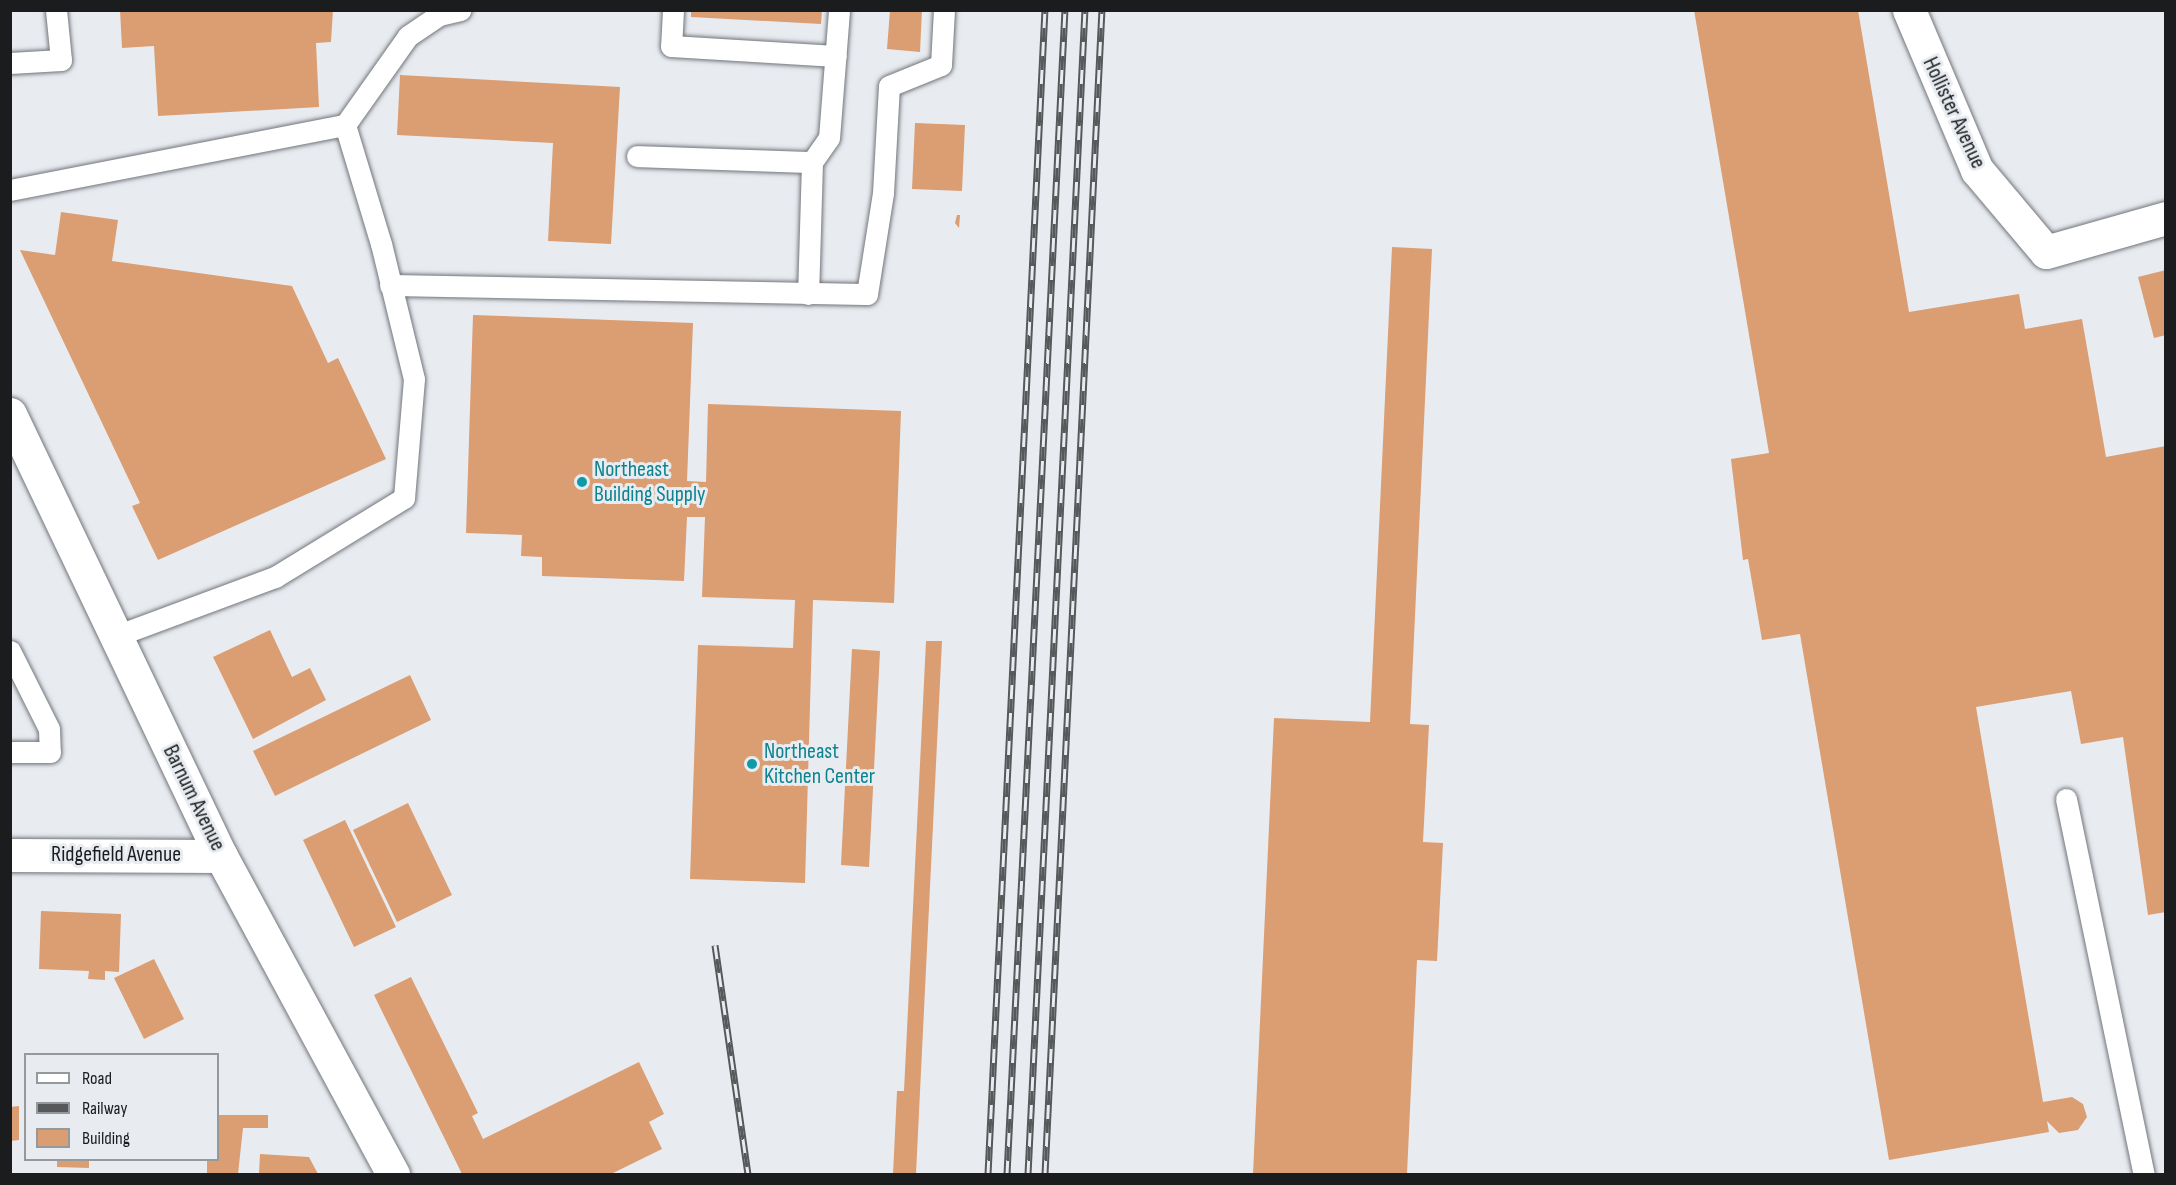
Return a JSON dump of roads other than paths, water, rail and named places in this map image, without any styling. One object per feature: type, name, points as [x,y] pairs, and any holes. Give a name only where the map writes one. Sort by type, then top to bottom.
[{"type":"main road","name":"Hollister Avenue","points":[[1909,10],[1977,170],[2046,252],[2166,218]]},
{"type":"main road","name":"Barnum Avenue","points":[[10,414],[221,856],[393,1174]]},
{"type":"main road","name":"Ridgefield Avenue","points":[[10,855],[221,856]]},
{"type":"lane","points":[[10,63],[61,60],[56,10]]},
{"type":"lane","points":[[10,190],[345,125],[408,36],[439,15],[460,10]]},
{"type":"lane","points":[[673,10],[671,46],[837,56]]},
{"type":"lane","points":[[808,294],[812,162],[829,138],[839,10]]},
{"type":"lane","points":[[390,285],[867,294],[883,193],[889,86],[941,65],[944,10]]},
{"type":"lane","points":[[116,636],[275,577],[404,498],[414,379],[345,125]]},
{"type":"lane","points":[[637,156],[812,162]]},
{"type":"lane","points":[[10,651],[49,729],[50,752],[10,752]]},
{"type":"lane","points":[[2066,799],[2144,1174]]},
{"type":"railway","points":[[988,1174],[1045,10]]},
{"type":"railway","points":[[1007,1174],[1065,10]]},
{"type":"railway","points":[[1028,1174],[1085,10]]},
{"type":"railway","points":[[1045,1174],[1102,10]]},
{"type":"railway","points":[[715,945],[748,1174]]},
{"type":"place","name":"Northeast Building Supply","points":[[582,482]]},
{"type":"place","name":"Northeast Kitchen Center","points":[[752,764]]}]
